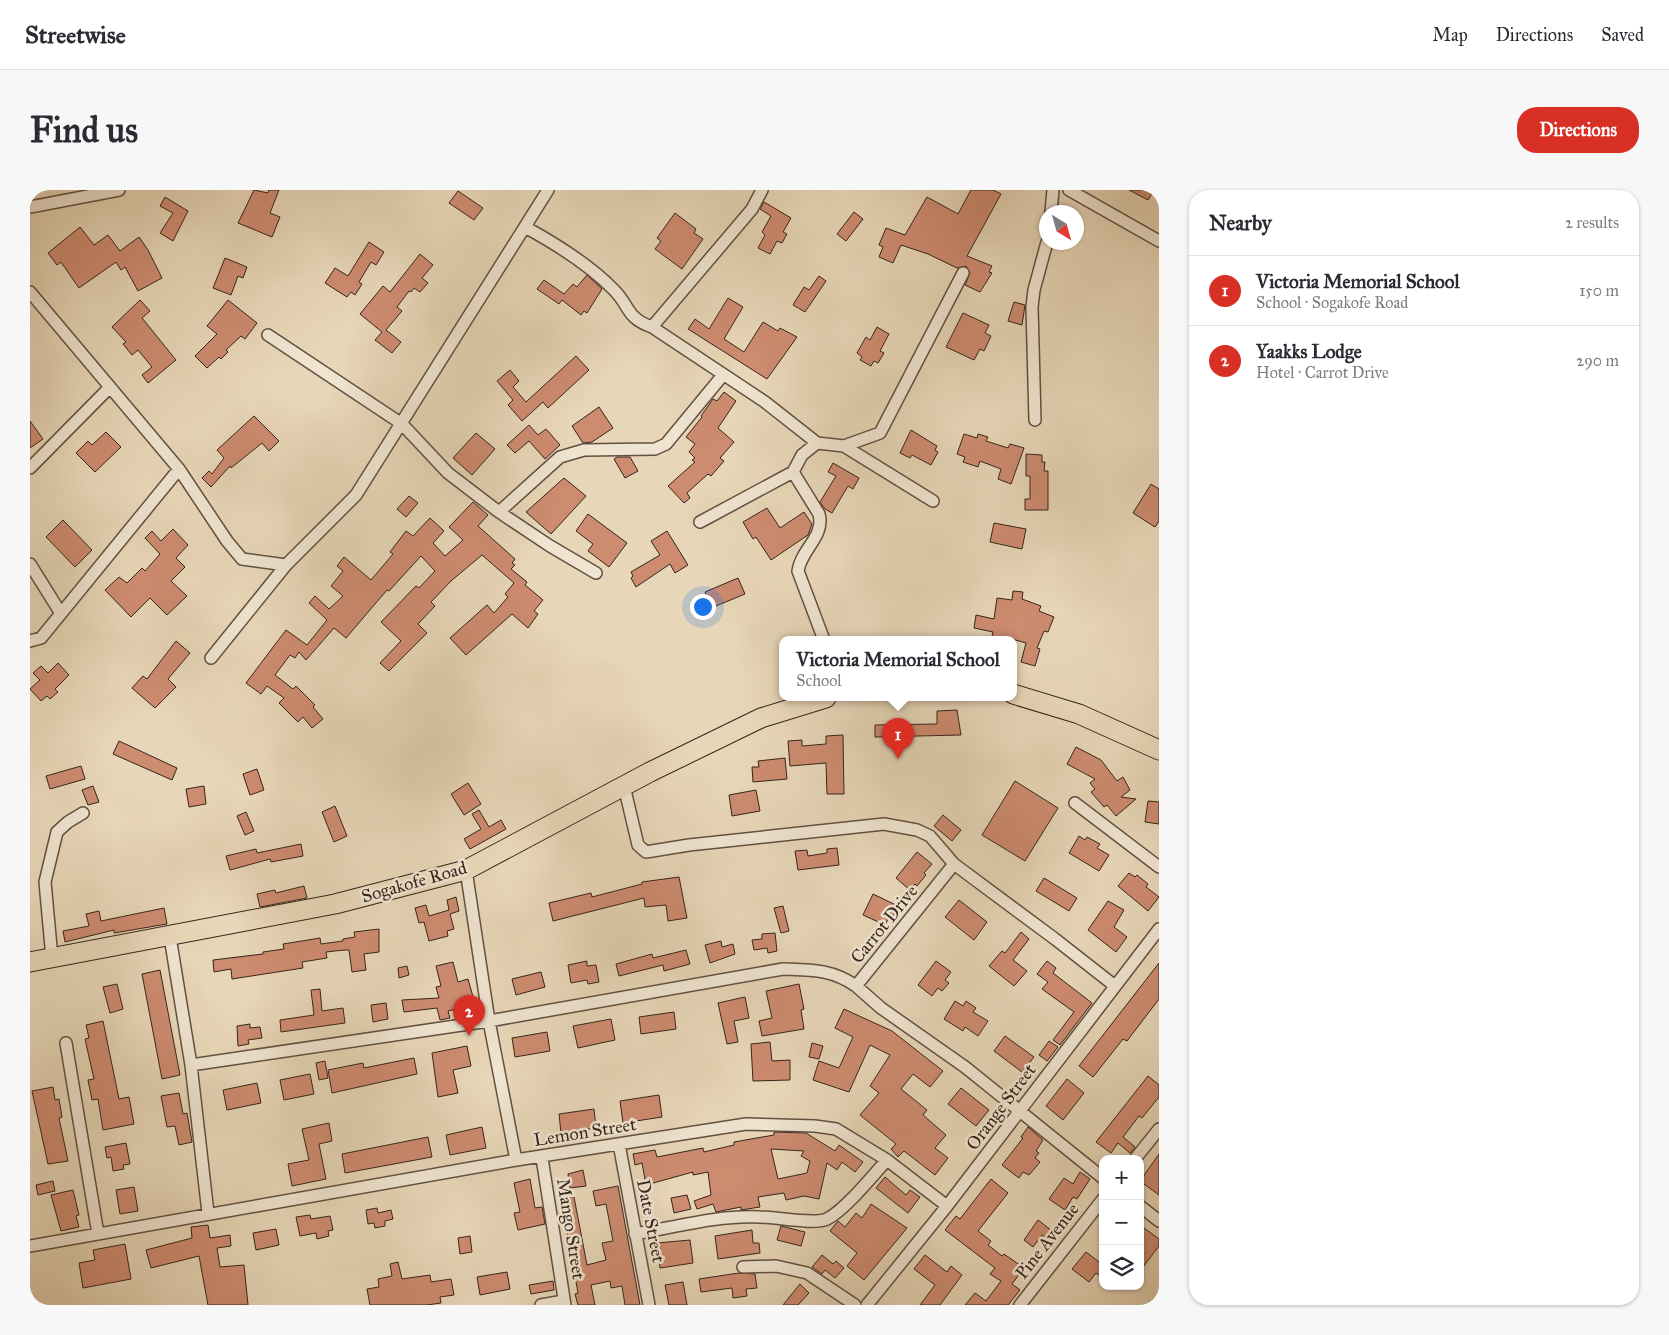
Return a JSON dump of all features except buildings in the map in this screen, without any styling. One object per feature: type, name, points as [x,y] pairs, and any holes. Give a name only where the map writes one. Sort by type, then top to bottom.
[{"type":"main road","points":[[1017,695],[1079,714],[1159,750]]},
{"type":"main road","name":"Sogakofe Road","points":[[30,962],[170,937],[336,904],[466,870],[624,786],[761,718],[816,701]]},
{"type":"street","points":[[30,207],[119,190]]},
{"type":"street","points":[[211,658],[286,565],[356,495],[548,190]]},
{"type":"street","points":[[652,326],[752,209],[762,190]]},
{"type":"street","points":[[1052,205],[1053,190]]},
{"type":"street","points":[[1069,190],[1159,241]]},
{"type":"street","points":[[525,227],[558,246],[615,291],[626,309],[640,322],[652,326],[765,402],[816,443],[844,446],[880,433],[963,273]]},
{"type":"street","points":[[1034,420],[1032,307],[1034,290],[1045,250]]},
{"type":"street","points":[[30,292],[179,469],[226,541],[242,559],[286,565]]},
{"type":"street","points":[[268,334],[402,424],[448,473],[499,512],[550,546],[596,573]]},
{"type":"street","points":[[499,512],[560,457],[584,450],[655,449],[666,444],[723,375]]},
{"type":"street","points":[[30,468],[110,387]]},
{"type":"street","points":[[700,522],[793,472],[802,455],[816,443]]},
{"type":"street","points":[[844,446],[933,502]]},
{"type":"street","points":[[30,641],[41,638],[60,612],[179,469]]},
{"type":"street","points":[[793,472],[819,514],[821,522],[820,531],[800,560],[798,571],[822,636]]},
{"type":"street","points":[[30,564],[60,612]]},
{"type":"street","points":[[624,786],[638,845],[646,852],[708,843],[884,824],[917,830],[930,836],[954,864],[1055,938],[1115,986]]},
{"type":"street","points":[[1075,803],[1159,866]]},
{"type":"street","points":[[52,958],[45,882],[57,832],[68,822],[83,813]]},
{"type":"street","name":"Carrot Drive","points":[[191,1065],[489,1021],[783,968],[823,971],[842,976],[856,986],[954,864]]},
{"type":"street","points":[[466,870],[489,1021],[516,1160]]},
{"type":"street","name":"Orange Street","points":[[867,1305],[947,1206],[1159,929]]},
{"type":"street","points":[[170,937],[191,1065],[208,1214]]},
{"type":"street","points":[[856,986],[881,1008],[964,1067],[1099,1175]]},
{"type":"street","points":[[66,1043],[98,1234]]},
{"type":"street","name":"Lemon Street","points":[[30,1246],[516,1160],[542,1158],[746,1124],[815,1126],[836,1129],[887,1160],[947,1206]]},
{"type":"street","points":[[1138,1155],[1159,1128]]},
{"type":"street","name":"Date Street","points":[[619,1144],[649,1305]]},
{"type":"street","name":"Mango Street","points":[[542,1158],[565,1303]]},
{"type":"street","points":[[635,1234],[738,1216],[784,1218],[816,1222],[827,1219],[837,1212],[887,1160]]},
{"type":"street","name":"Pine Avenue","points":[[1020,1305],[1102,1200]]},
{"type":"street","points":[[1144,1209],[1159,1221]]},
{"type":"street","points":[[743,1267],[776,1266],[807,1272],[855,1305]]},
{"type":"street","points":[[541,1305],[565,1303]]},
{"type":"place","name":"Victoria Memorial School","points":[[898,759]]},
{"type":"place","name":"Yaakks Lodge","points":[[469,1036]]}]
